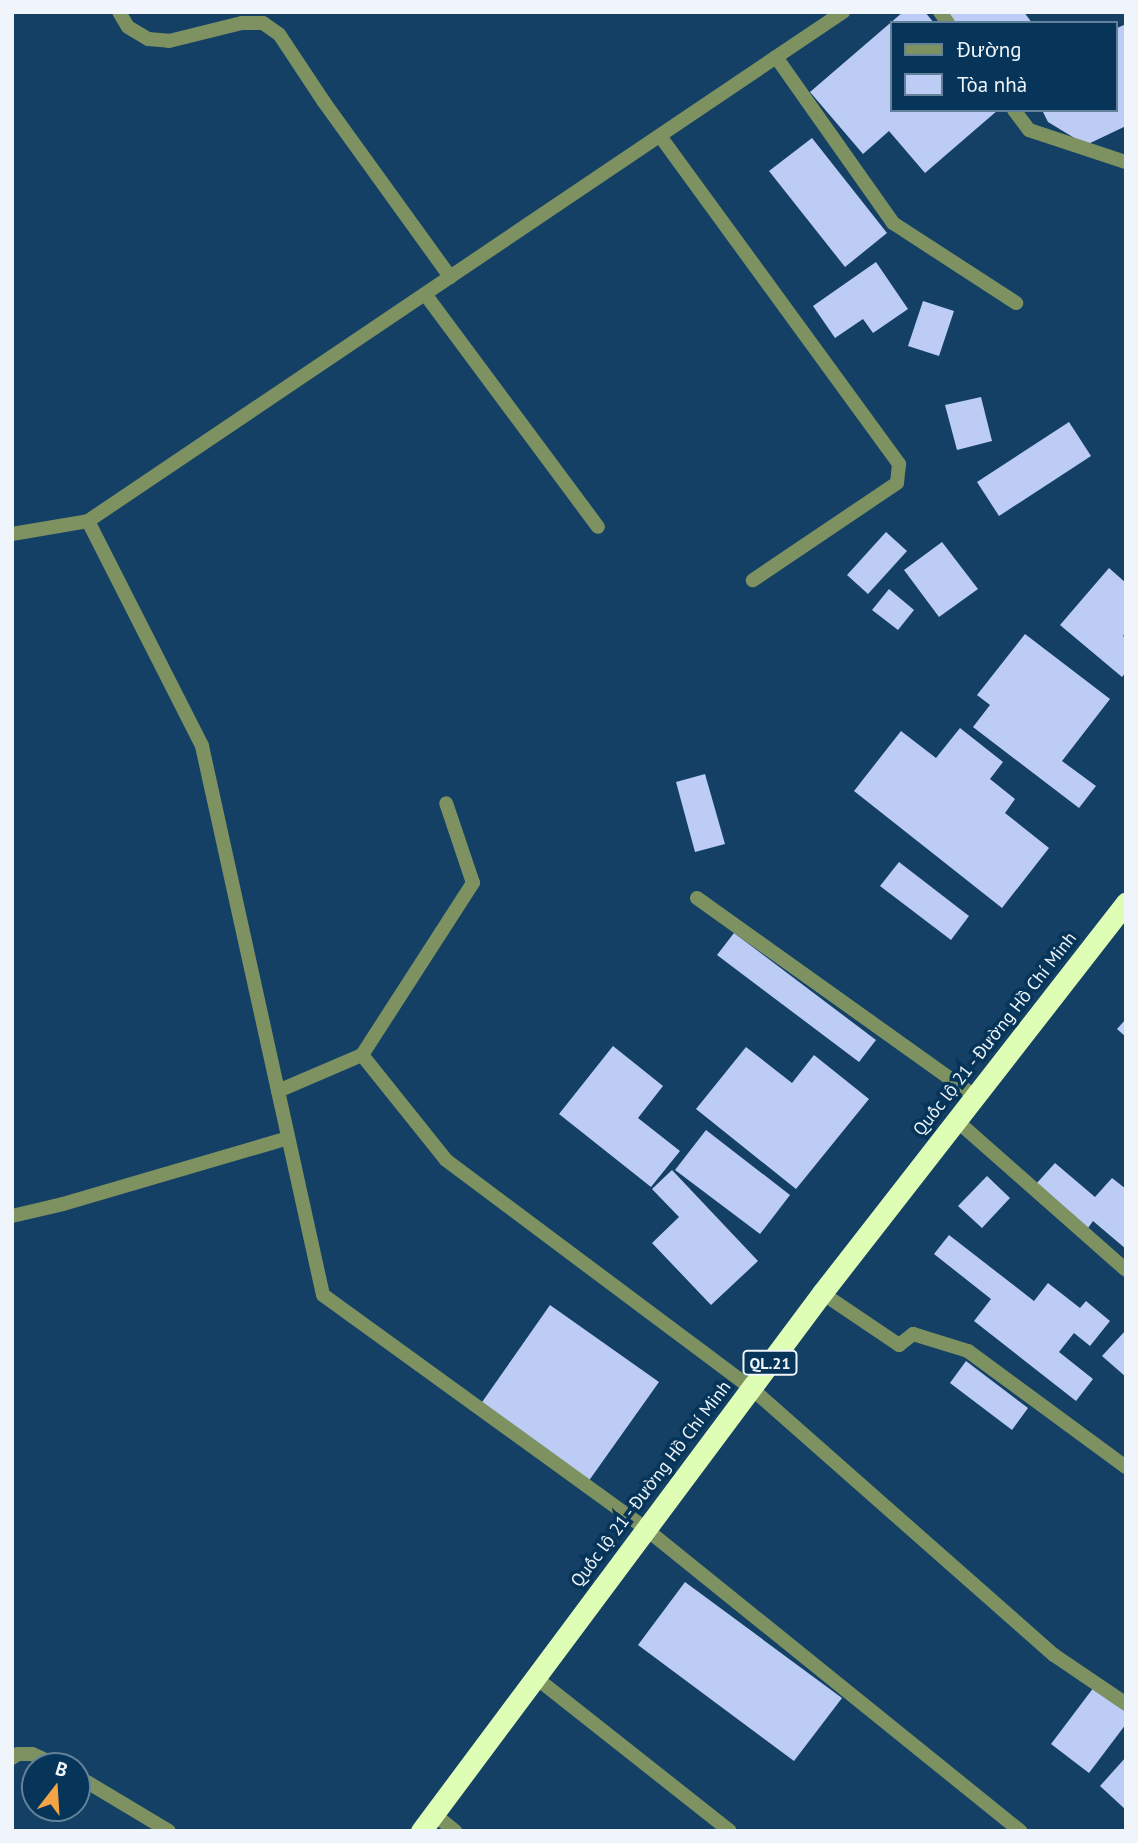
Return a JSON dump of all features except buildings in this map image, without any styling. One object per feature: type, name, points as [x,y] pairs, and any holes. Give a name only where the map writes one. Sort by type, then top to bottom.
[{"type":"highway","name":"Quốc lộ 21 - Đường Hồ Chí Minh","points":[[428,1822],[822,1293],[1126,902]]},
{"type":"street","points":[[120,12],[128,27],[148,39],[169,41],[242,23],[263,23],[279,34],[450,277]]},
{"type":"street","points":[[12,534],[88,521],[843,12]]},
{"type":"street","points":[[776,57],[893,223],[1016,303]]},
{"type":"street","points":[[1015,112],[1028,130],[1126,162]]},
{"type":"street","points":[[660,136],[899,464],[897,483],[753,580]]},
{"type":"street","points":[[425,294],[598,527]]},
{"type":"street","points":[[88,521],[202,746],[323,1295],[646,1529],[1020,1831]]},
{"type":"street","points":[[278,1091],[362,1055],[474,883],[446,803]]},
{"type":"street","points":[[697,898],[976,1097]]},
{"type":"street","points":[[362,1055],[446,1160],[751,1388],[1054,1655],[1126,1704]]},
{"type":"street","points":[[957,1121],[1126,1270]]},
{"type":"street","points":[[12,1216],[63,1205],[288,1138]]},
{"type":"street","points":[[822,1293],[899,1345],[913,1334],[968,1351],[1126,1467]]},
{"type":"street","points":[[536,1677],[730,1831]]},
{"type":"street","points":[[91,1784],[169,1831]]},
{"type":"street","points":[[428,1822],[455,1831]]}]
